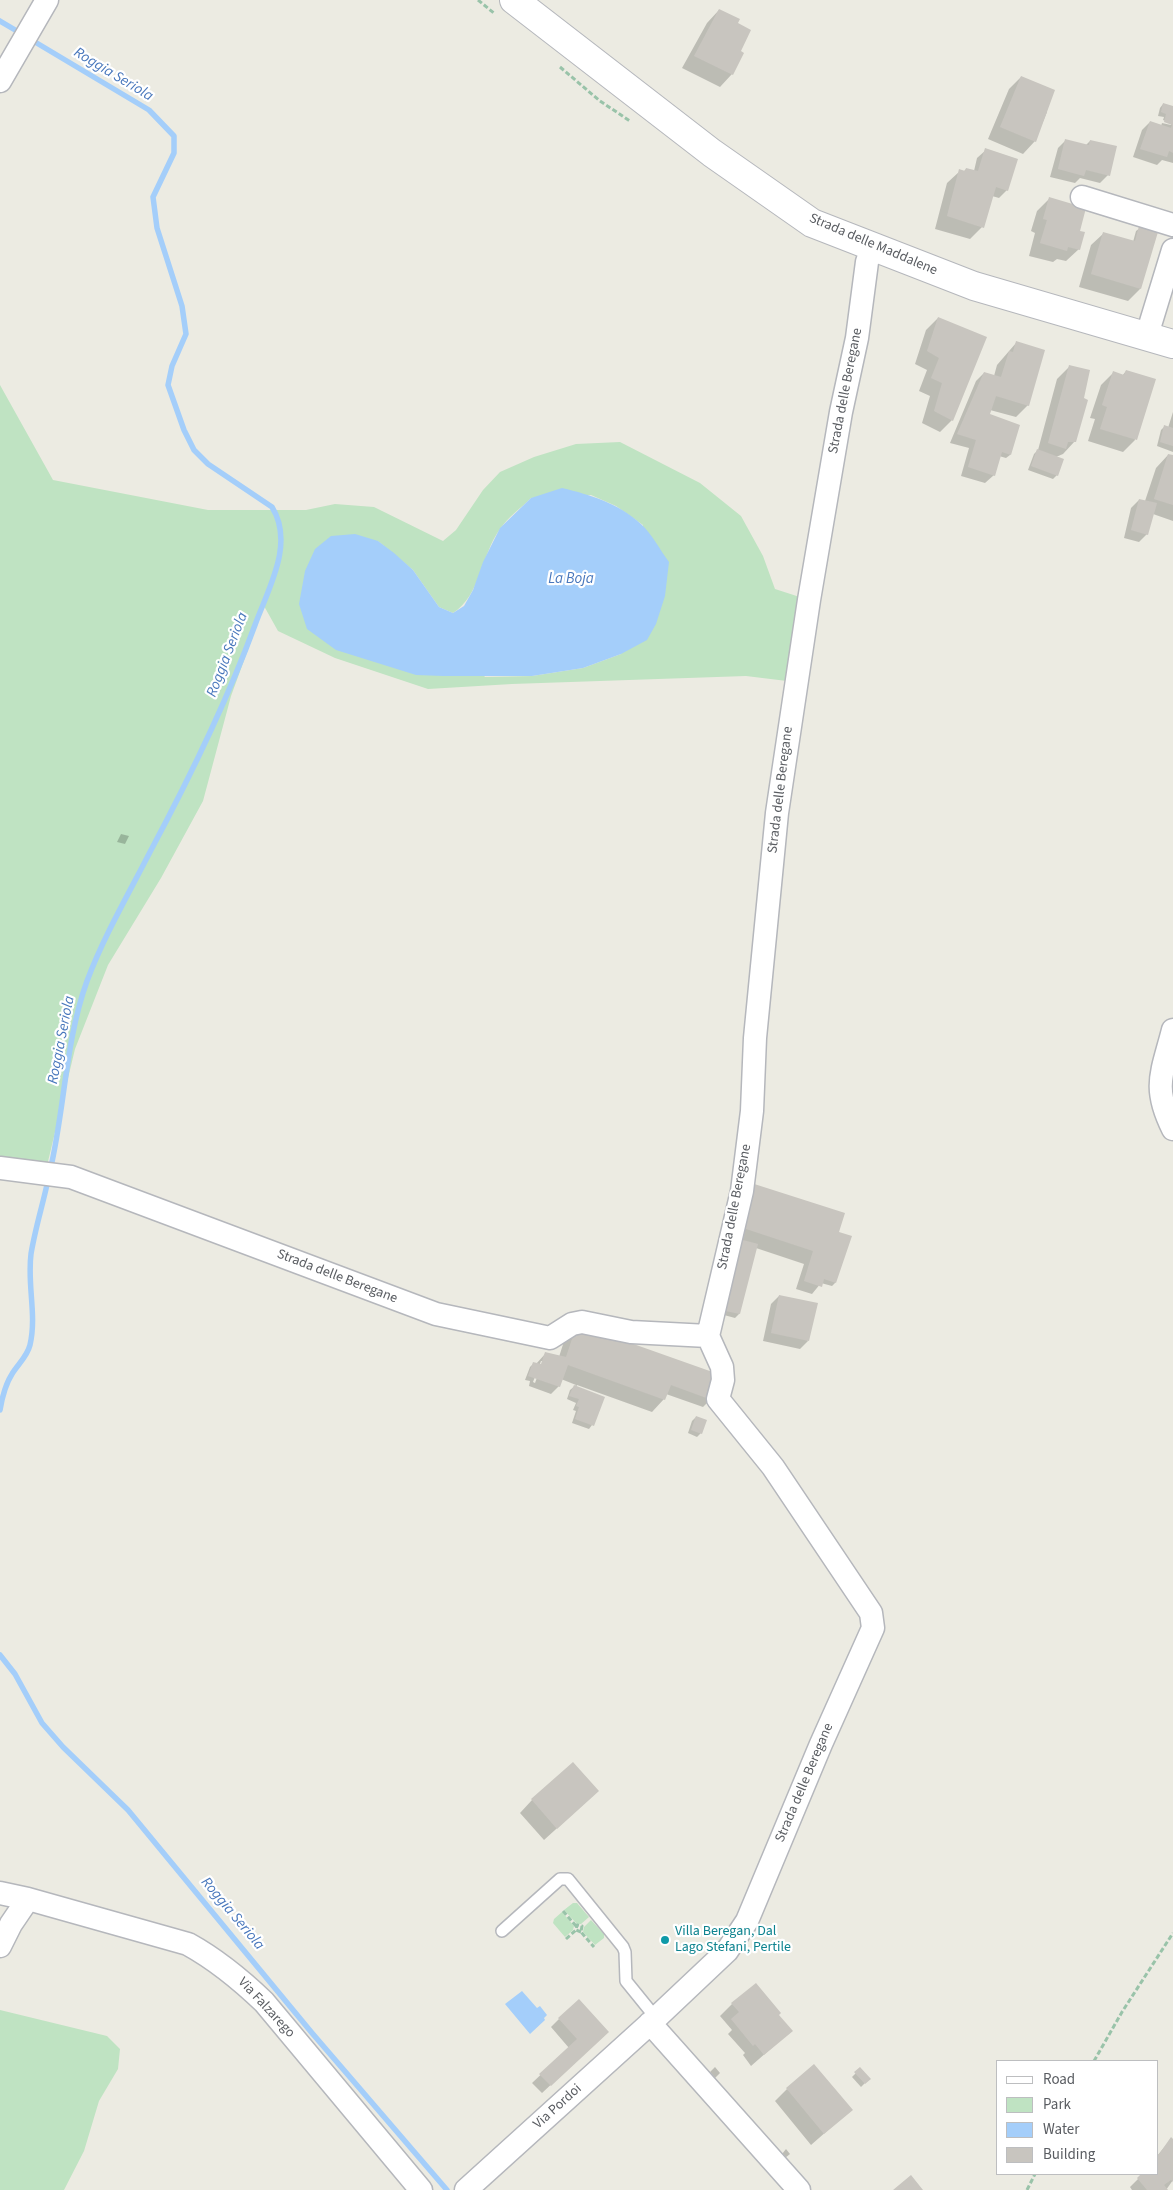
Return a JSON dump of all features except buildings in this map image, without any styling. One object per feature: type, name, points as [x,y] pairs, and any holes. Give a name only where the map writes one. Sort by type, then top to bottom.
[{"type":"street","points":[[0,81],[46,0]]},
{"type":"street","name":"Strada delle Maddalene","points":[[514,0],[712,153],[812,223],[974,286],[1173,344]]},
{"type":"street","points":[[1082,197],[1173,225]]},
{"type":"street","name":"Strada delle Beregane","points":[[653,2021],[727,1951],[747,1921],[821,1744],[873,1628],[871,1613],[773,1467],[718,1399],[723,1380],[722,1367],[708,1336],[742,1191],[752,1111],[755,1038],[780,794],[812,580],[841,412],[857,338],[866,262],[872,247]]},
{"type":"street","points":[[1147,335],[1173,250]]},
{"type":"street","points":[[1173,1030],[1160,1081],[1160,1099],[1173,1129]]},
{"type":"street","name":"Strada delle Beregane","points":[[0,1168],[71,1177],[436,1314],[550,1338],[572,1324],[582,1322],[631,1332],[708,1336]]},
{"type":"street","name":"Via Falzarego","points":[[0,1894],[28,1899],[188,1944],[212,1957],[240,1978],[264,2002],[421,2190]]},
{"type":"street","points":[[0,1946],[11,1924],[28,1899]]},
{"type":"street","points":[[653,2021],[799,2190]]},
{"type":"street","name":"Via Pordoi","points":[[466,2190],[653,2021]]},
{"type":"lane","points":[[502,1930],[560,1879],[568,1879],[624,1949],[626,1981],[653,2021]]},
{"type":"path","points":[[563,1911],[594,1947]]},
{"type":"path","points":[[566,1939],[576,1928],[582,1926],[581,1932]]},
{"type":"path","points":[[1095,2060],[1122,2012],[1173,1934]]},
{"type":"path","points":[[1027,2190],[1034,2175]]},
{"type":"green space","points":[[0,385],[53,480],[208,510],[306,510],[335,504],[374,507],[443,541],[456,530],[483,490],[500,472],[534,457],[576,444],[620,442],[700,483],[741,516],[763,556],[775,589],[809,600],[795,682],[746,676],[512,684],[428,689],[335,658],[278,631],[264,606],[231,696],[203,801],[161,878],[108,965],[75,1049],[45,1174],[0,1168]],"holes":[[[591,495],[616,506],[643,525],[621,654],[583,668],[532,676],[485,677],[378,541],[413,570],[439,607],[453,613],[469,596],[500,529],[531,498]]]},
{"type":"green space","points":[[573,1903],[577,1903],[589,1917],[581,1924],[577,1924],[564,1910]]},
{"type":"green space","points":[[562,1912],[574,1926],[573,1930],[565,1937],[553,1923],[554,1919]]},
{"type":"green space","points":[[591,1920],[604,1934],[604,1938],[595,1945],[583,1932],[584,1927]]},
{"type":"green space","points":[[0,2010],[107,2036],[120,2049],[118,2069],[99,2101],[84,2151],[64,2190],[0,2190]]},
{"type":"water","name":"La Boja","points":[[562,488],[604,501],[623,510],[649,532],[669,562],[665,596],[656,624],[647,640],[621,654],[583,668],[532,676],[443,676],[416,675],[336,650],[307,629],[299,604],[305,571],[315,549],[331,536],[355,534],[378,541],[413,570],[439,607],[453,613],[464,606],[473,590],[483,562],[500,528],[531,498]]},
{"type":"water","points":[[522,1991],[537,2008],[540,2006],[547,2015],[544,2018],[545,2020],[530,2034],[505,2004]]},
{"type":"waterway","name":"Roggia Seriola","points":[[0,21],[22,34]]},
{"type":"waterway","name":"Roggia Seriola","points":[[30,39],[149,110],[174,136],[174,153],[153,197],[157,228],[182,306],[186,334],[172,366],[168,385],[184,430],[194,450],[208,464],[272,507],[278,521],[281,536],[280,551],[272,582],[219,712],[179,797],[109,932],[87,981],[74,1028],[50,1171]]},
{"type":"waterway","name":"Roggia Seriola","points":[[0,1410],[7,1383],[27,1353],[30,1345],[33,1322],[30,1277],[31,1254],[48,1180]]},
{"type":"waterway","name":"Roggia Seriola","points":[[0,1655],[15,1674],[42,1723],[63,1747],[128,1810],[312,2033],[447,2190]]},
{"type":"place","name":"Villa Beregan, Dal Lago Stefani, Pertile","points":[[665,1940]]}]
